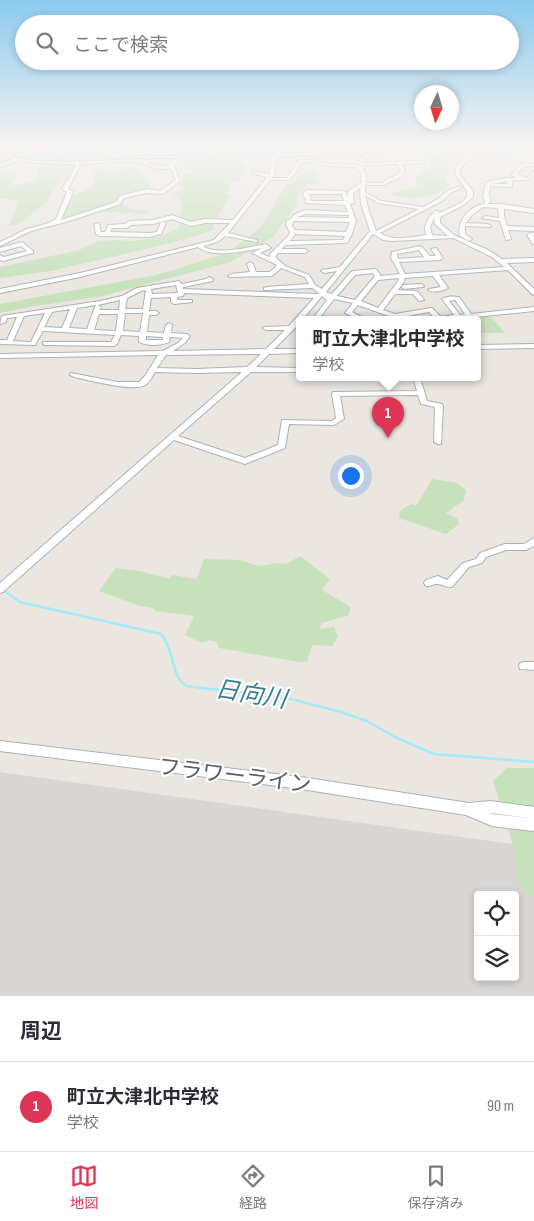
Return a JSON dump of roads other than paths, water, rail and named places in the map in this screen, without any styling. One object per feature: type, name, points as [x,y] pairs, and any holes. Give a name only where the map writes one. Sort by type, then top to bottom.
[{"type":"street","points":[[41,227],[58,220],[69,194]]},
{"type":"street","points":[[0,244],[16,235],[113,205],[118,203],[122,197],[132,194]]},
{"type":"street","points":[[0,291],[80,275],[216,241],[232,225],[256,194]]},
{"type":"street","points":[[314,194],[309,195],[349,210]]},
{"type":"street","points":[[344,194],[349,210]]},
{"type":"street","points":[[284,243],[300,244],[302,241],[345,242],[349,234],[350,194]]},
{"type":"street","points":[[363,194],[366,210],[372,220],[374,232],[382,238],[394,240],[455,236]]},
{"type":"street","points":[[367,194],[380,202],[423,208]]},
{"type":"street","points":[[303,316],[374,232],[447,194]]},
{"type":"street","points":[[430,237],[427,233],[430,220],[436,212],[455,204],[462,199],[463,194]]},
{"type":"street","points":[[470,194],[469,199],[459,207],[441,214],[436,220],[439,228],[502,261],[534,293]]},
{"type":"street","points":[[486,194],[488,201],[486,204]]},
{"type":"street","points":[[478,247],[480,244],[462,235],[463,224],[472,212],[486,204],[513,212]]},
{"type":"street","points":[[501,208],[534,210]]},
{"type":"street","points":[[501,208],[502,220],[508,239]]},
{"type":"street","points":[[279,263],[272,255],[290,238],[293,232],[292,221],[295,216],[305,210],[349,210]]},
{"type":"street","points":[[292,221],[331,222],[349,210]]},
{"type":"street","points":[[331,222],[331,216],[349,210]]},
{"type":"street","points":[[127,226],[129,223],[153,222],[176,217],[191,224],[205,221],[232,225]]},
{"type":"street","points":[[485,218],[502,220]]},
{"type":"street","points":[[122,220],[153,222]]},
{"type":"street","points":[[97,224],[98,234],[150,235],[159,233],[162,225],[110,226],[106,234]]},
{"type":"street","points":[[463,224],[488,226]]},
{"type":"street","points":[[504,228],[534,229]]},
{"type":"street","points":[[293,232],[349,234]]},
{"type":"street","points":[[224,234],[255,241]]},
{"type":"street","points":[[534,235],[530,235],[534,242]]},
{"type":"street","points":[[0,250],[21,243],[35,242]]},
{"type":"street","points":[[0,257],[3,259],[31,252],[21,243]]},
{"type":"street","points":[[203,245],[205,250],[227,252],[266,246],[268,248],[256,254],[307,276],[321,294],[331,299],[318,316]]},
{"type":"street","points":[[409,287],[402,277],[394,258],[394,253],[420,248],[445,272]]},
{"type":"street","points":[[396,262],[440,258],[434,249]]},
{"type":"street","points":[[276,250],[305,251]]},
{"type":"street","points":[[420,259],[445,288],[431,290]]},
{"type":"street","points":[[502,261],[534,260]]},
{"type":"street","points":[[230,276],[272,274],[279,263]]},
{"type":"street","points":[[250,264],[254,274]]},
{"type":"street","points":[[324,271],[343,268]]},
{"type":"street","points":[[354,316],[348,313],[376,278],[510,268]]},
{"type":"street","points":[[333,297],[353,273],[375,271],[379,278]]},
{"type":"street","points":[[379,311],[397,291],[402,277]]},
{"type":"street","points":[[180,288],[211,280]]},
{"type":"street","points":[[0,322],[4,321],[4,317],[100,303],[124,297],[132,292],[150,287],[179,283],[181,295],[149,296]]},
{"type":"street","points":[[263,290],[313,286]]},
{"type":"street","points":[[397,291],[421,286]]},
{"type":"street","points":[[150,287],[142,342],[166,342],[169,325]]},
{"type":"street","points":[[180,288],[237,291],[255,294],[321,294],[357,302],[391,315],[431,310],[436,316]]},
{"type":"street","points":[[397,291],[405,300]]},
{"type":"street","points":[[397,291],[415,292],[421,300]]},
{"type":"street","points":[[161,295],[161,305]]},
{"type":"street","points":[[174,295],[174,302],[187,301],[184,310]]},
{"type":"street","points":[[0,342],[114,344],[120,332],[124,297]]},
{"type":"street","points":[[469,315],[457,298],[446,299],[458,316],[469,315],[534,309]]},
{"type":"street","points":[[90,331],[100,303]]},
{"type":"street","points":[[65,330],[74,307]]},
{"type":"street","points":[[33,344],[49,311]]},
{"type":"street","points":[[96,312],[156,313]]},
{"type":"street","points":[[9,343],[22,314]]},
{"type":"street","points":[[0,589],[249,369],[296,324]]},
{"type":"street","points":[[266,328],[292,328]]},
{"type":"street","points":[[40,329],[144,333]]},
{"type":"street","points":[[74,375],[117,384],[138,385],[144,382],[164,353],[182,343],[188,336],[167,334]]},
{"type":"street","points":[[39,356],[45,343]]},
{"type":"street","points":[[481,347],[534,346]]},
{"type":"street","points":[[0,356],[296,351]]},
{"type":"street","points":[[153,370],[196,372],[249,369],[296,370]]},
{"type":"street","points":[[418,381],[424,402],[439,406],[438,442]]},
{"type":"street","points":[[173,437],[245,461],[282,446],[285,422],[334,423],[340,419],[336,394],[421,393]]},
{"type":"street","points":[[429,583],[438,580],[449,584],[466,565],[478,561],[483,555],[505,547],[526,547],[534,541]]},
{"type":"street","name":"フラワーライン","points":[[0,746],[301,783],[470,810],[492,820],[534,825]]},
{"type":"street","name":"フラワーライン","points":[[470,810],[491,807],[534,813]]},
{"type":"waterway","name":"日向川","points":[[0,588],[20,602],[161,634],[169,648],[175,671],[187,686],[291,699],[341,712],[367,721],[395,737],[434,754],[534,762]]},
{"type":"place","name":"町立大津北中学校","points":[[388,438]]}]
